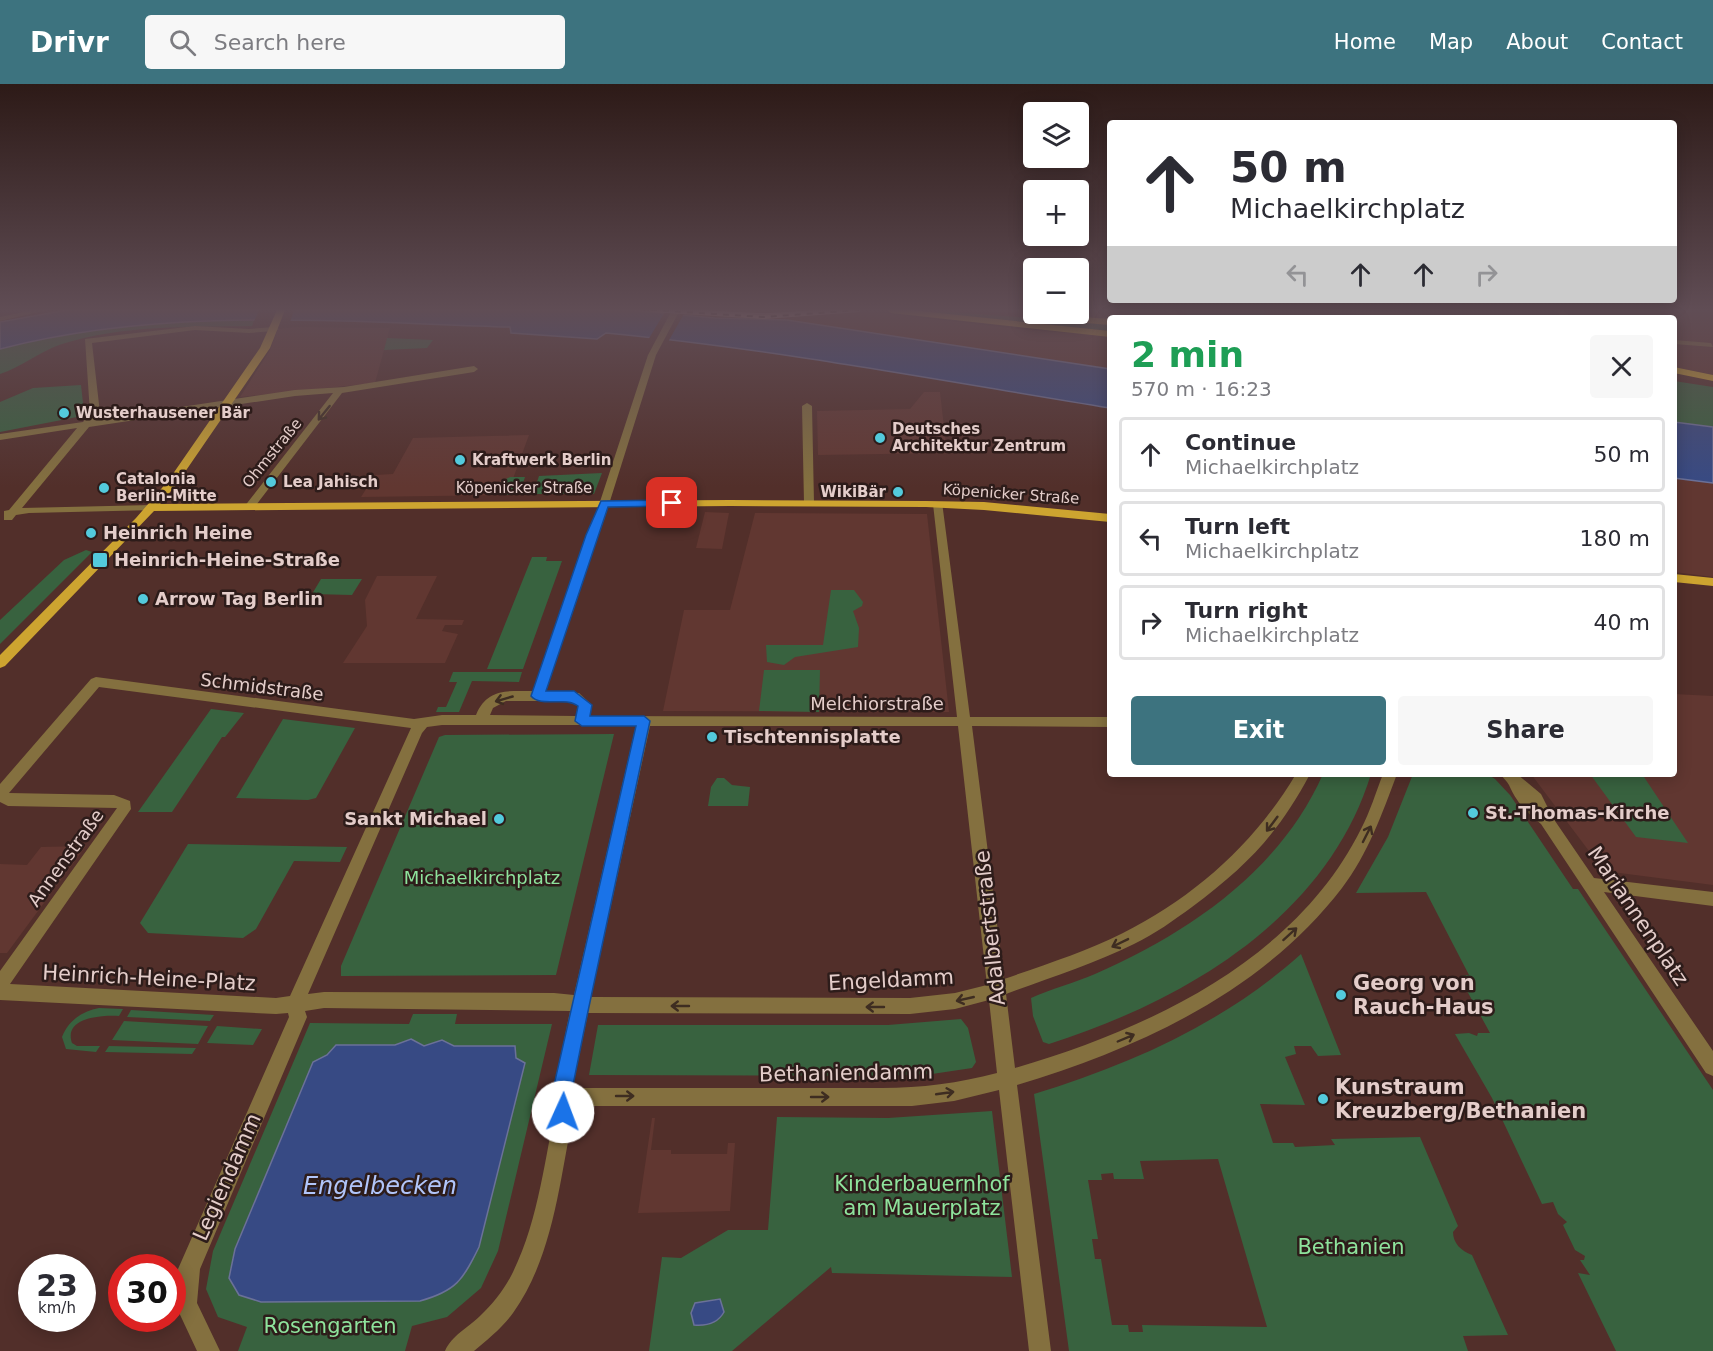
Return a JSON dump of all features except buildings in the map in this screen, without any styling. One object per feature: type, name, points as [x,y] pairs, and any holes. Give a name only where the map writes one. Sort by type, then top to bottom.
[{"type":"main road","points":[[0,663],[152,508],[250,369]]},
{"type":"main road","points":[[1677,371],[1713,378]]},
{"type":"main road","points":[[1677,376],[1713,382]]},
{"type":"main road","name":"Köpenicker Straße","points":[[152,508],[938,504],[1107,518]]},
{"type":"main road","points":[[1677,578],[1713,582]]},
{"type":"street","points":[[5,516],[95,413],[91,369]]},
{"type":"street","points":[[0,437],[473,369]]},
{"type":"street","points":[[538,696],[648,369]]},
{"type":"street","name":"Ohmstraße","points":[[249,507],[340,390]]},
{"type":"street","points":[[807,406],[809,503]]},
{"type":"street","name":"Adalbertstraße","points":[[938,504],[1040,1351]]},
{"type":"street","name":"Köpenicker Straße","points":[[5,516],[46,511],[152,508]]},
{"type":"street","name":"Schmidstraße","points":[[3,789],[96,682],[384,722],[423,723]]},
{"type":"street","points":[[481,720],[487,705],[504,696],[574,696],[585,705],[582,721]]},
{"type":"street","points":[[296,1004],[416,731],[423,723],[435,720],[644,721],[580,1003],[564,1085],[567,1096],[535,1243],[524,1273],[496,1317],[456,1351]]},
{"type":"street","name":"Melchiorstraße","points":[[644,721],[1107,722]]},
{"type":"street","name":"Engeldamm","points":[[580,1003],[599,1006],[898,1007],[955,1001],[996,990],[1109,948],[1187,903],[1237,863],[1263,836],[1284,807],[1301,777]]},
{"type":"street","name":"Bethaniendamm","points":[[567,1096],[908,1097],[971,1089],[1072,1059],[1164,1020],[1215,992],[1269,952],[1307,919],[1337,884],[1369,832],[1389,777]]},
{"type":"street","name":"Mariannenplatz","points":[[1511,777],[1527,805],[1546,820],[1713,1066]]},
{"type":"street","name":"Annenstraße","points":[[0,985],[121,816],[125,805],[114,801],[8,800],[0,794],[3,789]]},
{"type":"street","points":[[1590,884],[1713,899]]},
{"type":"street","name":"Heinrich-Heine-Platz","points":[[0,992],[252,1006],[296,1004]]},
{"type":"street","points":[[296,1004],[324,1000],[580,1003]]},
{"type":"street","name":"Legiendamm","points":[[209,1351],[186,1304],[189,1269],[298,1017],[296,1004]]},
{"type":"shaded area","points":[[258,369],[379,369],[375,383],[240,397]]},
{"type":"shaded area","points":[[1684,369],[1713,369],[1713,375]]},
{"type":"shaded area","points":[[924,392],[940,392],[947,453],[818,455],[817,411],[910,409]]},
{"type":"shaded area","points":[[529,435],[507,495],[361,497],[375,475],[393,474],[413,438]]},
{"type":"shaded area","points":[[1677,478],[1713,483],[1713,577],[1677,572]]},
{"type":"shaded area","points":[[705,512],[729,513],[722,549],[696,548]]},
{"type":"shaded area","points":[[755,513],[927,514],[949,712],[663,711],[684,610],[730,610]]},
{"type":"shaded area","points":[[377,576],[437,576],[416,619],[464,620],[462,625],[445,625],[442,631],[458,634],[445,663],[343,663],[367,626],[365,600]]},
{"type":"shaded area","points":[[1677,694],[1713,696],[1713,885],[1604,871],[1533,777],[1677,777]]},
{"type":"shaded area","points":[[86,846],[7,953],[0,953],[0,864],[27,865],[41,847]]},
{"type":"shaded area","points":[[652,1118],[655,1118],[651,1150],[671,1150],[671,1154],[727,1154],[728,1143],[735,1143],[730,1211],[638,1213]]},
{"type":"green space","points":[[0,369],[11,369],[0,374]]},
{"type":"green space","points":[[1677,381],[1713,387],[1713,427],[1677,422]]},
{"type":"green space","points":[[81,385],[84,412],[77,417],[0,432],[0,402],[33,388]]},
{"type":"green space","points":[[602,473],[594,494],[533,494],[539,476]]},
{"type":"green space","points":[[510,477],[525,477],[519,495],[497,495],[502,481]]},
{"type":"green space","points":[[86,550],[92,552],[0,644],[0,620],[64,560]]},
{"type":"green space","points":[[532,557],[547,557],[546,561],[562,561],[523,669],[487,669]]},
{"type":"green space","points":[[321,579],[362,579],[352,595],[312,594]]},
{"type":"green space","points":[[831,590],[854,590],[863,602],[862,606],[853,611],[859,628],[858,647],[795,657],[784,665],[767,662],[766,645],[823,645]]},
{"type":"green space","points":[[764,670],[820,670],[819,712],[759,711]]},
{"type":"green space","points":[[453,672],[522,672],[519,682],[472,681],[459,712],[436,712],[438,707],[446,707],[457,682],[449,682]]},
{"type":"green space","points":[[211,709],[244,713],[225,737],[222,737],[172,812],[138,812]]},
{"type":"green space","points":[[283,719],[355,728],[316,798],[308,800],[236,798]]},
{"type":"green space","name":"Michaelkirchplatz","points":[[614,734],[556,975],[341,976],[341,966],[439,737],[445,735]]},
{"type":"green space","points":[[1321,777],[1370,777],[1350,825],[1321,871],[1285,911],[1244,947],[1199,978],[1150,1004],[1100,1026],[1049,1044],[1043,1042],[1033,1016],[1031,998],[1130,958],[1197,918],[1257,869],[1305,809]]},
{"type":"green space","points":[[1412,777],[1492,777],[1495,779],[1510,795],[1573,889],[1578,889],[1713,1090],[1713,1351],[1616,1351],[1578,1273],[1590,1275],[1580,1260],[1584,1260],[1585,1256],[1575,1250],[1563,1225],[1567,1222],[1558,1214],[1553,1202],[1542,1204],[1492,1098],[1455,1034],[1469,1033],[1477,1036],[1478,1033],[1490,1033],[1460,978],[1460,976],[1469,975],[1426,892],[1356,893],[1388,837]]},
{"type":"green space","points":[[1592,777],[1644,777],[1688,843],[1636,837]]},
{"type":"green space","points":[[717,778],[724,778],[732,785],[750,787],[748,806],[708,806],[711,787]]},
{"type":"green space","points":[[188,844],[347,847],[340,862],[294,861],[256,929],[243,938],[148,933],[140,923]]},
{"type":"green space","name":"Bethanien","points":[[1301,954],[1341,1055],[1318,1056],[1311,1046],[1294,1046],[1296,1054],[1285,1057],[1305,1105],[1260,1104],[1273,1143],[1293,1143],[1295,1147],[1335,1145],[1331,1139],[1420,1137],[1458,1226],[1453,1232],[1454,1240],[1461,1249],[1472,1255],[1508,1335],[1463,1336],[1468,1351],[1069,1351],[1034,1094],[1106,1069],[1175,1039],[1241,1001]],"holes":[[[1218,1159],[1267,1327],[1142,1325],[1143,1332],[1129,1332],[1128,1325],[1112,1325],[1101,1259],[1095,1259],[1092,1239],[1098,1239],[1088,1180],[1102,1180],[1101,1174],[1113,1173],[1114,1179],[1144,1179],[1140,1161]]]},
{"type":"green space","points":[[99,1008],[123,1009],[119,1016],[86,1019],[73,1028],[71,1034],[72,1043],[77,1046],[100,1046],[96,1052],[66,1049],[62,1037],[68,1026],[81,1014]]},
{"type":"green space","points":[[131,1010],[214,1015],[210,1021],[127,1017]]},
{"type":"green space","name":"Rosengarten","points":[[413,1014],[457,1014],[455,1024],[552,1024],[498,1251],[481,1288],[447,1317],[412,1326],[405,1351],[238,1351],[247,1327],[218,1317],[206,1289],[213,1251],[310,1023],[409,1024]],"holes":[[[411,1039],[424,1046],[442,1040],[454,1046],[514,1046],[516,1058],[521,1062],[229,1278],[235,1248],[313,1062],[327,1055],[336,1045],[395,1045]]]},
{"type":"green space","points":[[961,1019],[968,1028],[976,1062],[972,1068],[932,1074],[880,1076],[589,1075],[598,1025],[888,1025]]},
{"type":"green space","points":[[124,1021],[208,1026],[198,1044],[112,1040]]},
{"type":"green space","points":[[217,1026],[262,1029],[253,1045],[207,1043]]},
{"type":"green space","points":[[109,1046],[196,1048],[192,1054],[105,1052]]},
{"type":"green space","name":"Kinderbauernhof am Mauerplatz","points":[[992,1111],[1012,1277],[832,1273],[831,1267],[732,1351],[649,1351],[662,1257],[681,1258],[728,1230],[768,1230],[777,1117],[888,1118]]},
{"type":"water","points":[[877,369],[1107,369],[1107,408]]},
{"type":"water","points":[[1677,422],[1713,427],[1713,483],[1677,478]]},
{"type":"water","name":"Engelbecken","points":[[411,1039],[424,1046],[442,1040],[454,1046],[515,1046],[516,1058],[525,1063],[479,1247],[463,1276],[442,1293],[420,1301],[261,1302],[239,1295],[229,1278],[235,1249],[313,1062],[327,1055],[336,1045],[395,1045]]},
{"type":"water","points":[[720,1299],[724,1312],[718,1319],[703,1325],[694,1325],[691,1313],[695,1303]]},
{"type":"place","name":"Wusterhausener Bär","points":[[64,413]]},
{"type":"place","name":"Deutsches Architektur Zentrum","points":[[880,438]]},
{"type":"place","name":"Kraftwerk Berlin","points":[[460,460]]},
{"type":"place","name":"Lea Jahisch","points":[[271,482]]},
{"type":"place","name":"Catalonia Berlin-Mitte","points":[[104,488]]},
{"type":"place","name":"WikiBär","points":[[898,492]]},
{"type":"place","name":"Heinrich Heine","points":[[91,533]]},
{"type":"place","name":"Heinrich-Heine-Straße","points":[[100,560]]},
{"type":"place","name":"Arrow Tag Berlin","points":[[143,599]]},
{"type":"place","name":"Tischtennisplatte","points":[[712,737]]},
{"type":"place","name":"St.-Thomas-Kirche","points":[[1473,813]]},
{"type":"place","name":"Sankt Michael","points":[[499,819]]},
{"type":"place","name":"Georg von Rauch-Haus","points":[[1341,995]]},
{"type":"place","name":"Kunstraum Kreuzberg/Bethanien","points":[[1323,1099]]},
{"type":"route","points":[[563,1112],[567,1096],[564,1085],[580,1003],[589,973],[644,721],[582,721],[585,705],[574,696],[538,696],[591,535],[604,504],[672,503]]}]
